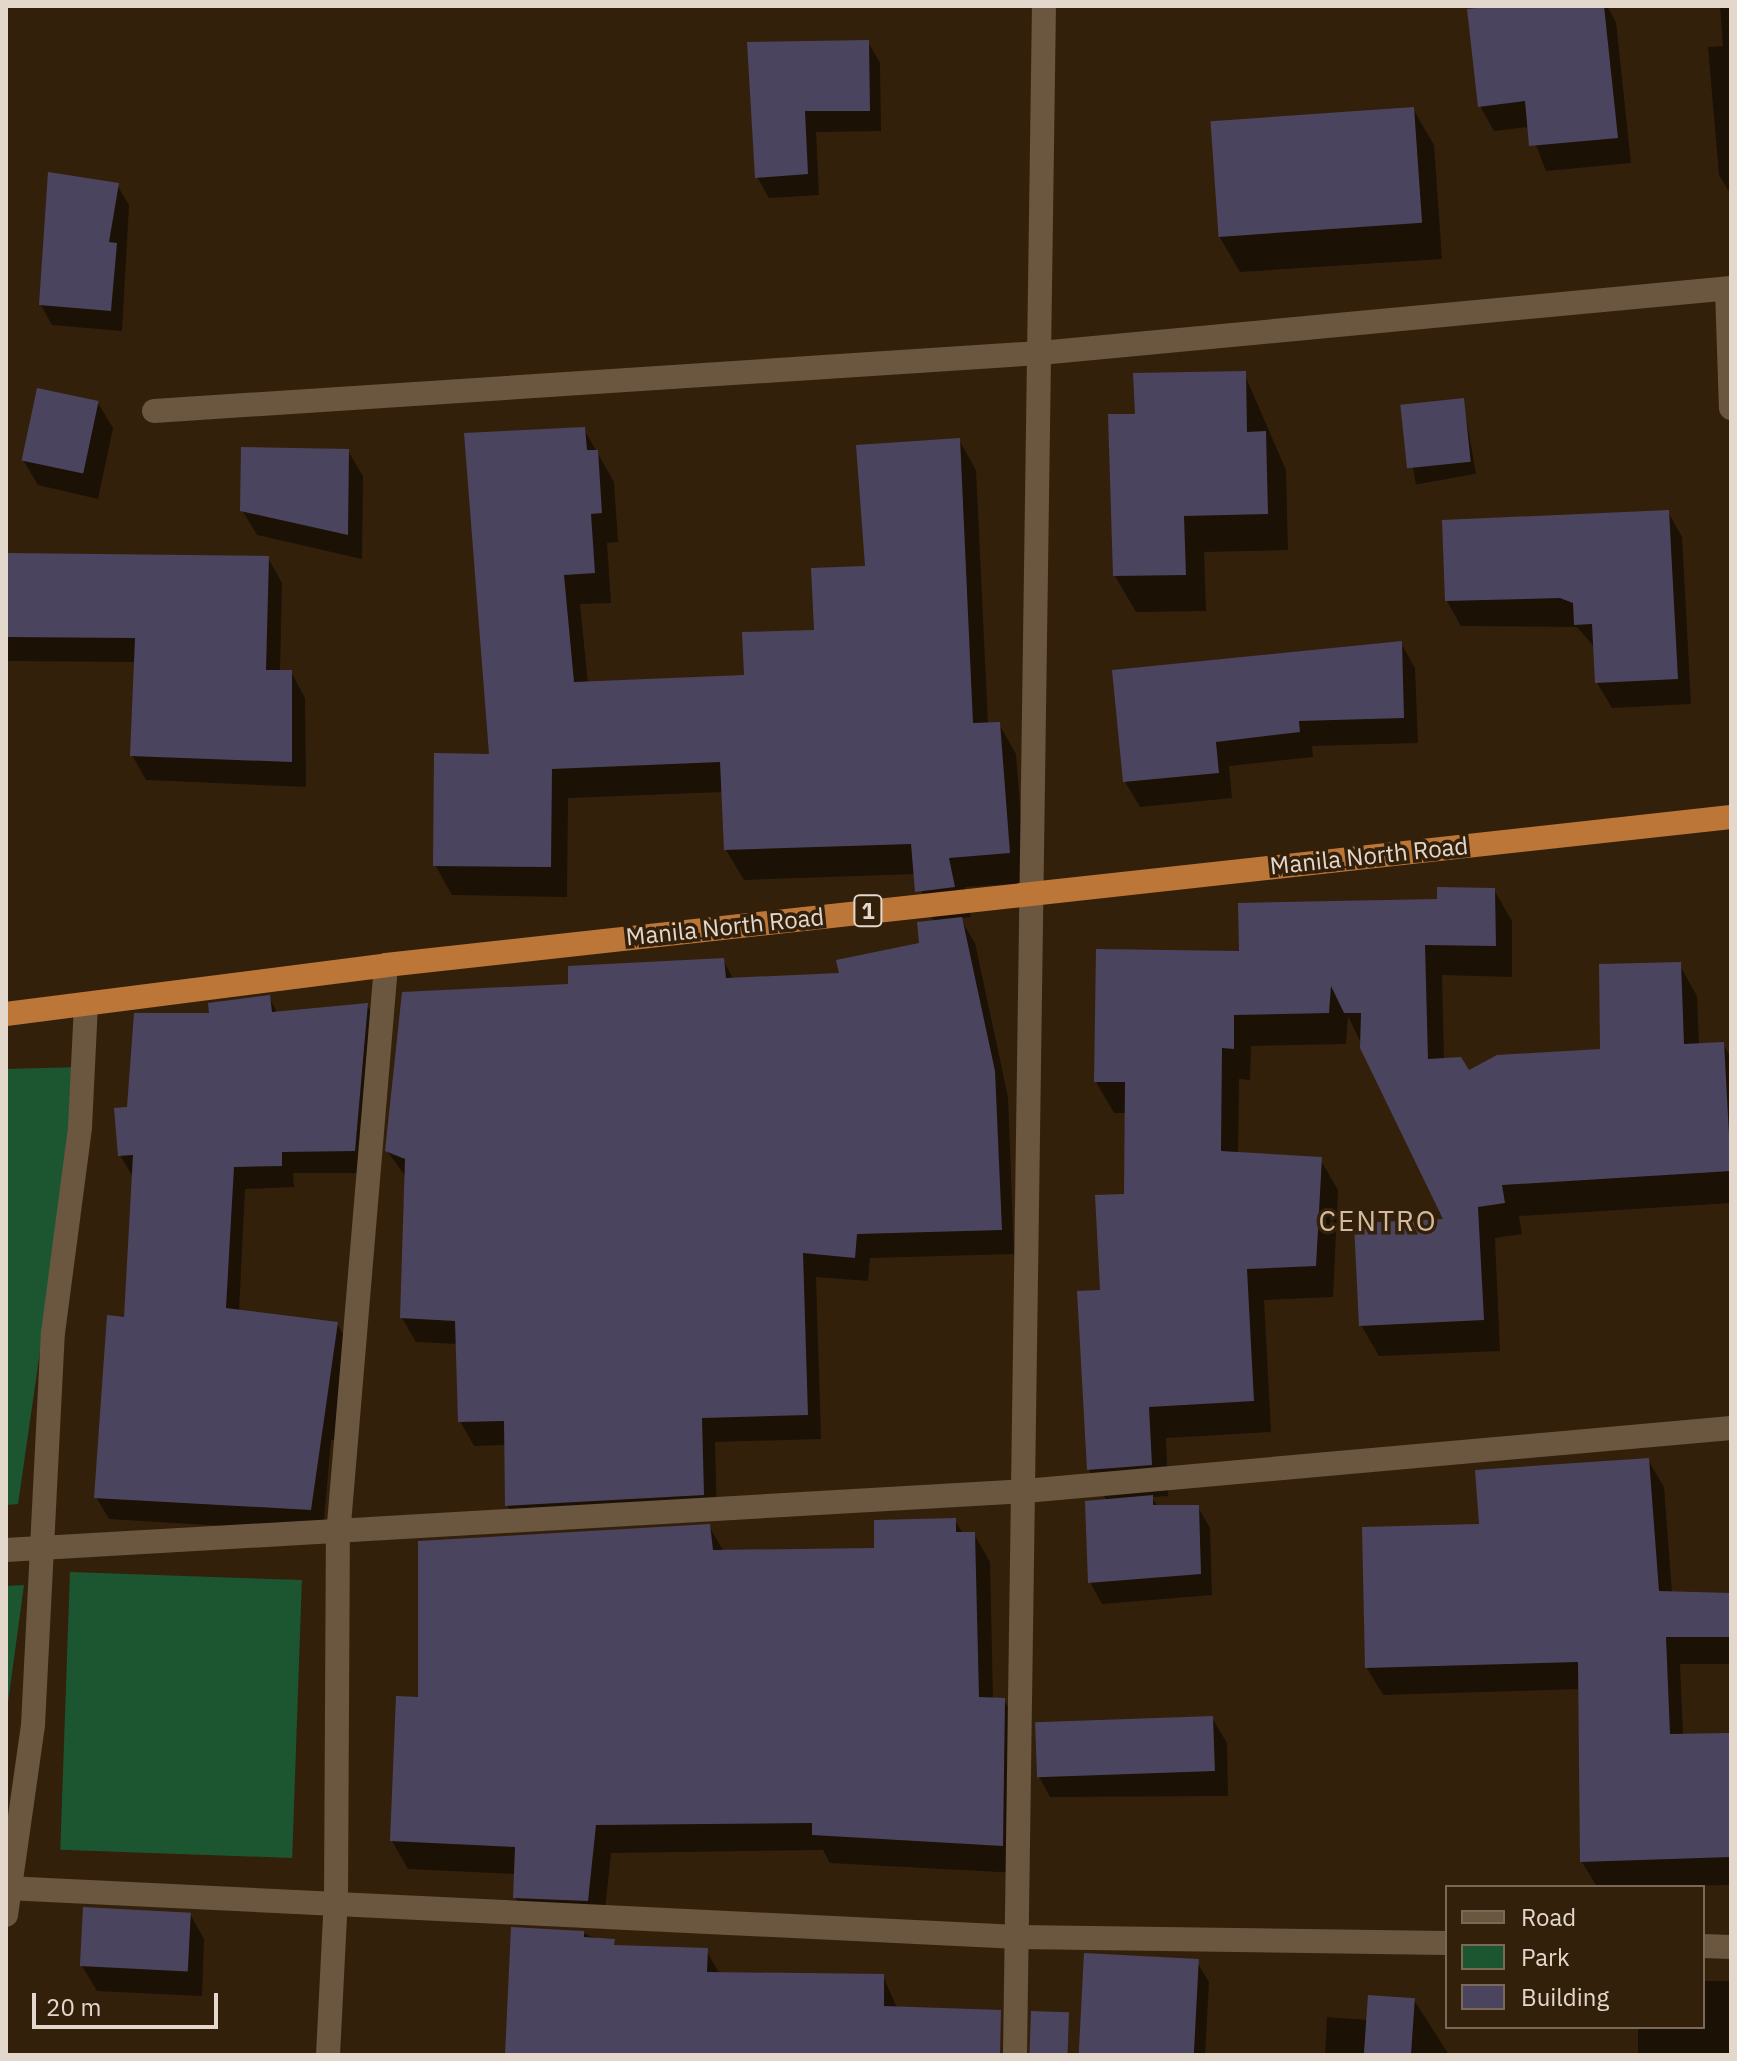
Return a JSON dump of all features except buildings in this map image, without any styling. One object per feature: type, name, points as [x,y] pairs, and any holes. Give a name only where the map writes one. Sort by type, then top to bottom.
[{"type":"highway","name":"Manila North Road","points":[[6,1014],[386,965],[1731,817]]},
{"type":"street","points":[[1015,2055],[1034,893],[1044,6]]},
{"type":"street","points":[[154,411],[1040,353],[1729,288],[1731,408]]},
{"type":"street","points":[[328,2055],[336,1899],[338,1536],[386,965]]},
{"type":"street","points":[[6,1915],[7,1888],[33,1725],[38,1549],[86,1006]]},
{"type":"street","points":[[6,1550],[338,1536],[474,1521],[1025,1491],[1731,1428]]},
{"type":"street","points":[[7,1888],[336,1899],[1018,1937],[1445,1943]]},
{"type":"street","points":[[1705,1946],[1731,1947]]},
{"type":"green space","points":[[81,1067],[18,1504],[6,1505],[6,1069]]},
{"type":"green space","points":[[70,1572],[302,1580],[292,1858],[60,1850]]},
{"type":"green space","points":[[24,1585],[6,1717],[6,1586]]},
{"type":"district","name":"CENTRO","points":[[1378,1221]]}]
